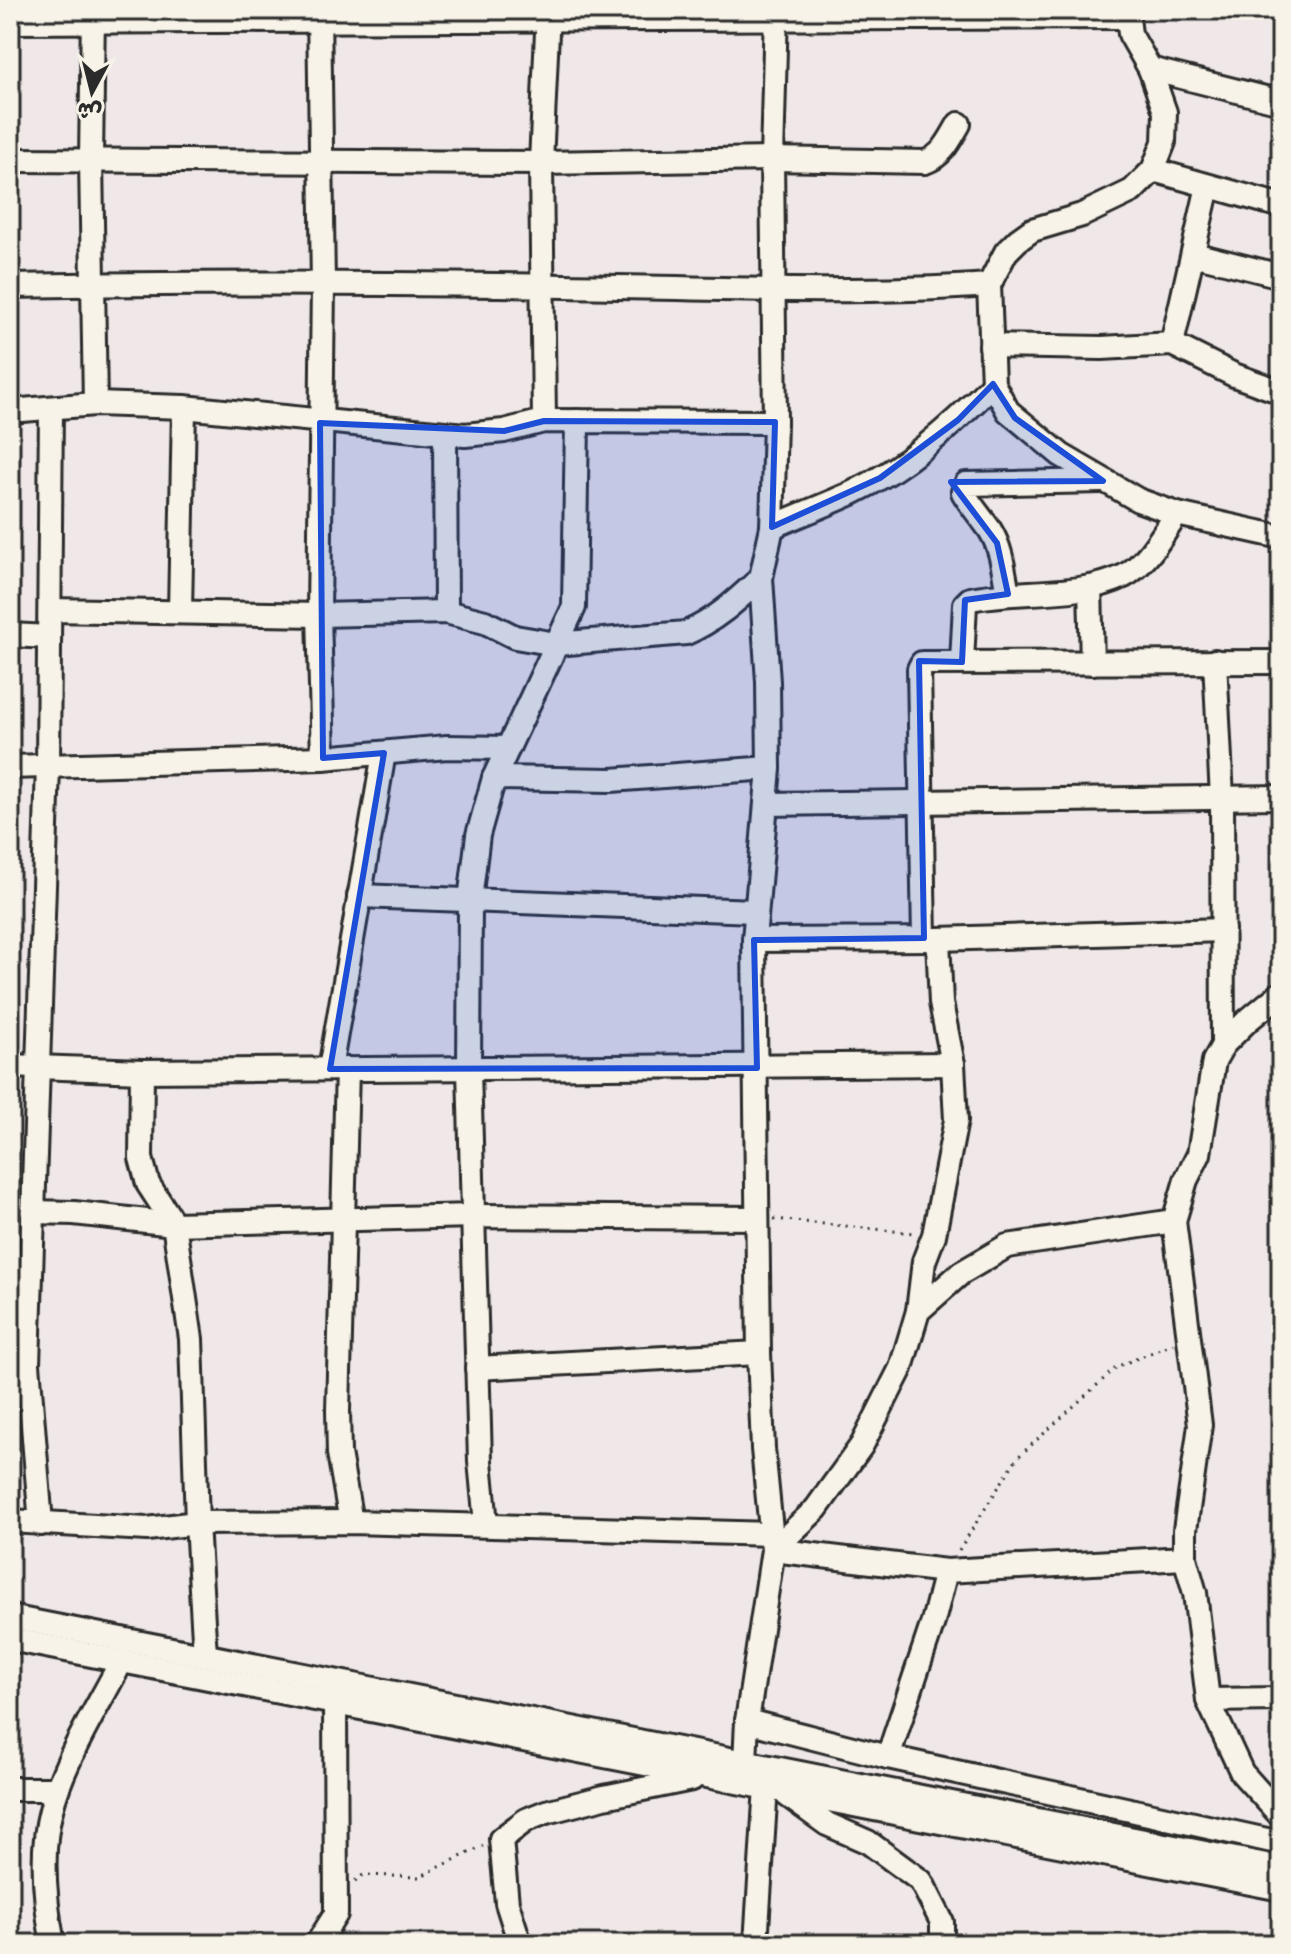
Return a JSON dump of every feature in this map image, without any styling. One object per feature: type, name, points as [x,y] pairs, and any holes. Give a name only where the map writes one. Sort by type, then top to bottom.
[{"type":"street","points":[[544,421],[541,163],[548,14]]},
{"type":"street","points":[[756,1944],[759,1780],[747,1721],[772,1542],[763,1449],[759,1353],[754,940],[769,768],[768,682],[761,578],[772,527],[775,422],[772,159],[776,14]]},
{"type":"street","points":[[10,22],[93,16],[1127,14],[1130,34],[1150,69],[1165,112],[1164,142],[1153,170],[1132,191],[1105,205],[1032,230],[1006,252],[989,285],[993,384],[1015,418],[1075,466],[1138,500],[1177,514],[1281,537]]},
{"type":"street","points":[[319,15],[323,285],[319,615],[323,758]]},
{"type":"street","points":[[93,16],[91,160],[95,404]]},
{"type":"street","points":[[1150,69],[1281,102]]},
{"type":"street","points":[[10,160],[541,163],[772,159],[925,162],[935,159],[959,124]]},
{"type":"street","points":[[1153,170],[1281,206]]},
{"type":"street","points":[[1172,344],[1208,186]]},
{"type":"street","points":[[1193,254],[1281,276]]},
{"type":"street","points":[[10,286],[543,285],[772,289],[989,285]]},
{"type":"street","points":[[991,346],[1102,348],[1172,344],[1234,375],[1281,392]]},
{"type":"street","points":[[772,527],[880,478],[958,420],[993,384]]},
{"type":"street","points":[[10,411],[95,404],[184,407],[320,423],[465,435],[504,431],[544,421],[775,422]]},
{"type":"street","points":[[180,612],[184,407]]},
{"type":"street","points":[[41,1524],[19,1364],[32,1212],[39,1067],[48,767],[51,408]]},
{"type":"street","points":[[486,1524],[480,1461],[469,1070],[470,900],[478,835],[494,778],[571,618],[575,596],[577,421]]},
{"type":"street","points":[[445,433],[446,612]]},
{"type":"street","points":[[1008,594],[997,543],[963,492],[966,484],[1103,481]]},
{"type":"street","points":[[962,662],[965,604],[970,599],[1090,587],[1124,576],[1138,565],[1177,514]]},
{"type":"street","points":[[50,610],[319,615],[446,612],[485,622],[515,637],[556,644],[686,633],[720,614],[761,578]]},
{"type":"street","points":[[1090,587],[1092,663]]},
{"type":"street","points":[[10,635],[49,637]]},
{"type":"street","points":[[1215,661],[1222,798],[1223,1045]]},
{"type":"street","points":[[772,1542],[816,1509],[862,1445],[901,1368],[918,1311],[924,1261],[934,1235],[956,1120],[953,1064],[931,938],[921,800],[919,669],[922,663],[1281,662]]},
{"type":"street","points":[[10,767],[323,758],[447,747],[508,748]]},
{"type":"street","points":[[351,1522],[339,1453],[343,1219],[338,1069],[359,896],[384,753]]},
{"type":"street","points":[[494,778],[611,780],[769,768]]},
{"type":"street","points":[[766,804],[1281,797]]},
{"type":"street","points":[[359,896],[755,911]]},
{"type":"street","points":[[754,940],[1223,930]]},
{"type":"street","points":[[1281,993],[1223,1045],[1214,1061],[1199,1154],[1186,1180],[1174,1221],[1200,1425],[1185,1530],[1185,1558],[1195,1593],[1208,1700],[1242,1773],[1281,1816]]},
{"type":"street","points":[[10,1066],[142,1071],[953,1064]]},
{"type":"street","points":[[142,1071],[141,1158],[148,1184],[174,1224],[191,1339],[205,1655]]},
{"type":"street","points":[[32,1212],[74,1213],[174,1224],[473,1216],[757,1218]]},
{"type":"street","points":[[918,1311],[961,1273],[1007,1246],[1174,1221]]},
{"type":"street","points":[[477,1368],[759,1353]]},
{"type":"street","points":[[10,1521],[147,1529],[197,1523],[486,1524],[772,1542],[946,1571],[1185,1558]]},
{"type":"street","points":[[888,1757],[933,1622],[946,1571]]},
{"type":"street","points":[[10,1617],[51,1636],[122,1660],[335,1703],[705,1776],[759,1780],[1281,1868]]},
{"type":"street","points":[[10,1639],[51,1636],[205,1655],[759,1780],[1281,1889]]},
{"type":"street","points":[[53,1944],[47,1915],[46,1846],[50,1812],[57,1789],[122,1660]]},
{"type":"street","points":[[1208,1700],[1281,1699]]},
{"type":"street","points":[[317,1944],[336,1914],[335,1703]]},
{"type":"street","points":[[747,1721],[888,1757],[1281,1843]]},
{"type":"street","points":[[520,1944],[507,1903],[501,1839],[526,1820],[546,1812],[705,1776]]},
{"type":"street","points":[[759,1780],[827,1824],[868,1842],[921,1881],[942,1922],[942,1944]]},
{"type":"street","points":[[10,1789],[57,1789]]},
{"type":"path","points":[[757,1218],[934,1235]]},
{"type":"path","points":[[946,1571],[1017,1458],[1118,1366],[1187,1338]]},
{"type":"path","points":[[336,1914],[348,1905],[356,1880],[363,1875],[419,1877],[501,1839]]},
{"type":"highlighted area","points":[[993,384],[1015,418],[1103,481],[951,482],[997,543],[1008,594],[965,600],[962,662],[919,661],[924,938],[754,940],[757,1068],[330,1069],[384,753],[323,758],[320,423],[504,431],[544,421],[775,422],[772,527],[880,478],[958,420]]}]
